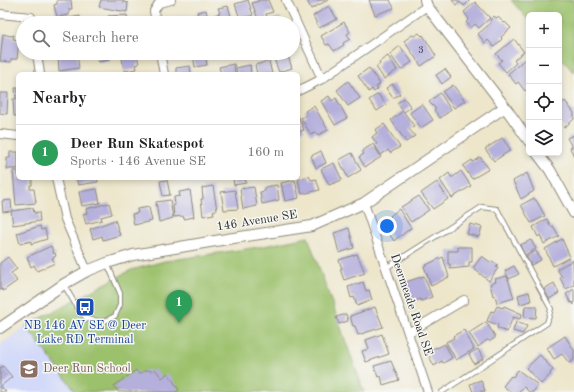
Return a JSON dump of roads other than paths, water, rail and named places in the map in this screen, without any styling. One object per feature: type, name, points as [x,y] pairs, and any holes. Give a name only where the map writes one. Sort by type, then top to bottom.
[{"type":"street","points":[[155,16],[154,10],[159,3],[171,0]]},
{"type":"street","points":[[286,0],[293,16]]},
{"type":"street","points":[[300,91],[322,78],[426,3],[526,137]]},
{"type":"street","points":[[0,14],[21,16]]},
{"type":"street","points":[[300,30],[322,78]]},
{"type":"street","points":[[38,60],[40,72]]},
{"type":"street","points":[[161,60],[164,72]]},
{"type":"street","name":"146 Avenue SE","points":[[0,328],[64,284],[86,271],[107,262],[133,255],[312,226],[364,203],[505,107]]},
{"type":"street","points":[[0,134],[16,136]]},
{"type":"street","points":[[540,156],[550,170],[574,213]]},
{"type":"street","points":[[56,180],[66,219],[86,271]]},
{"type":"street","name":"Deermeade Road SE","points":[[364,203],[428,392]]},
{"type":"street","points":[[408,333],[464,300]]},
{"type":"lane","points":[[386,269],[482,207],[497,209],[551,310],[547,323],[442,392]]},
{"type":"lane","points":[[64,284],[77,308],[87,319],[103,322],[115,316],[120,305],[120,293],[107,262]]},
{"type":"place","name":"NB 146 AV SE @ Deer Lake RD Terminal","points":[[85,307]]},
{"type":"place","name":"Deer Run Skatespot","points":[[179,323]]},
{"type":"place","name":"Deer Run School","points":[[29,369]]}]
